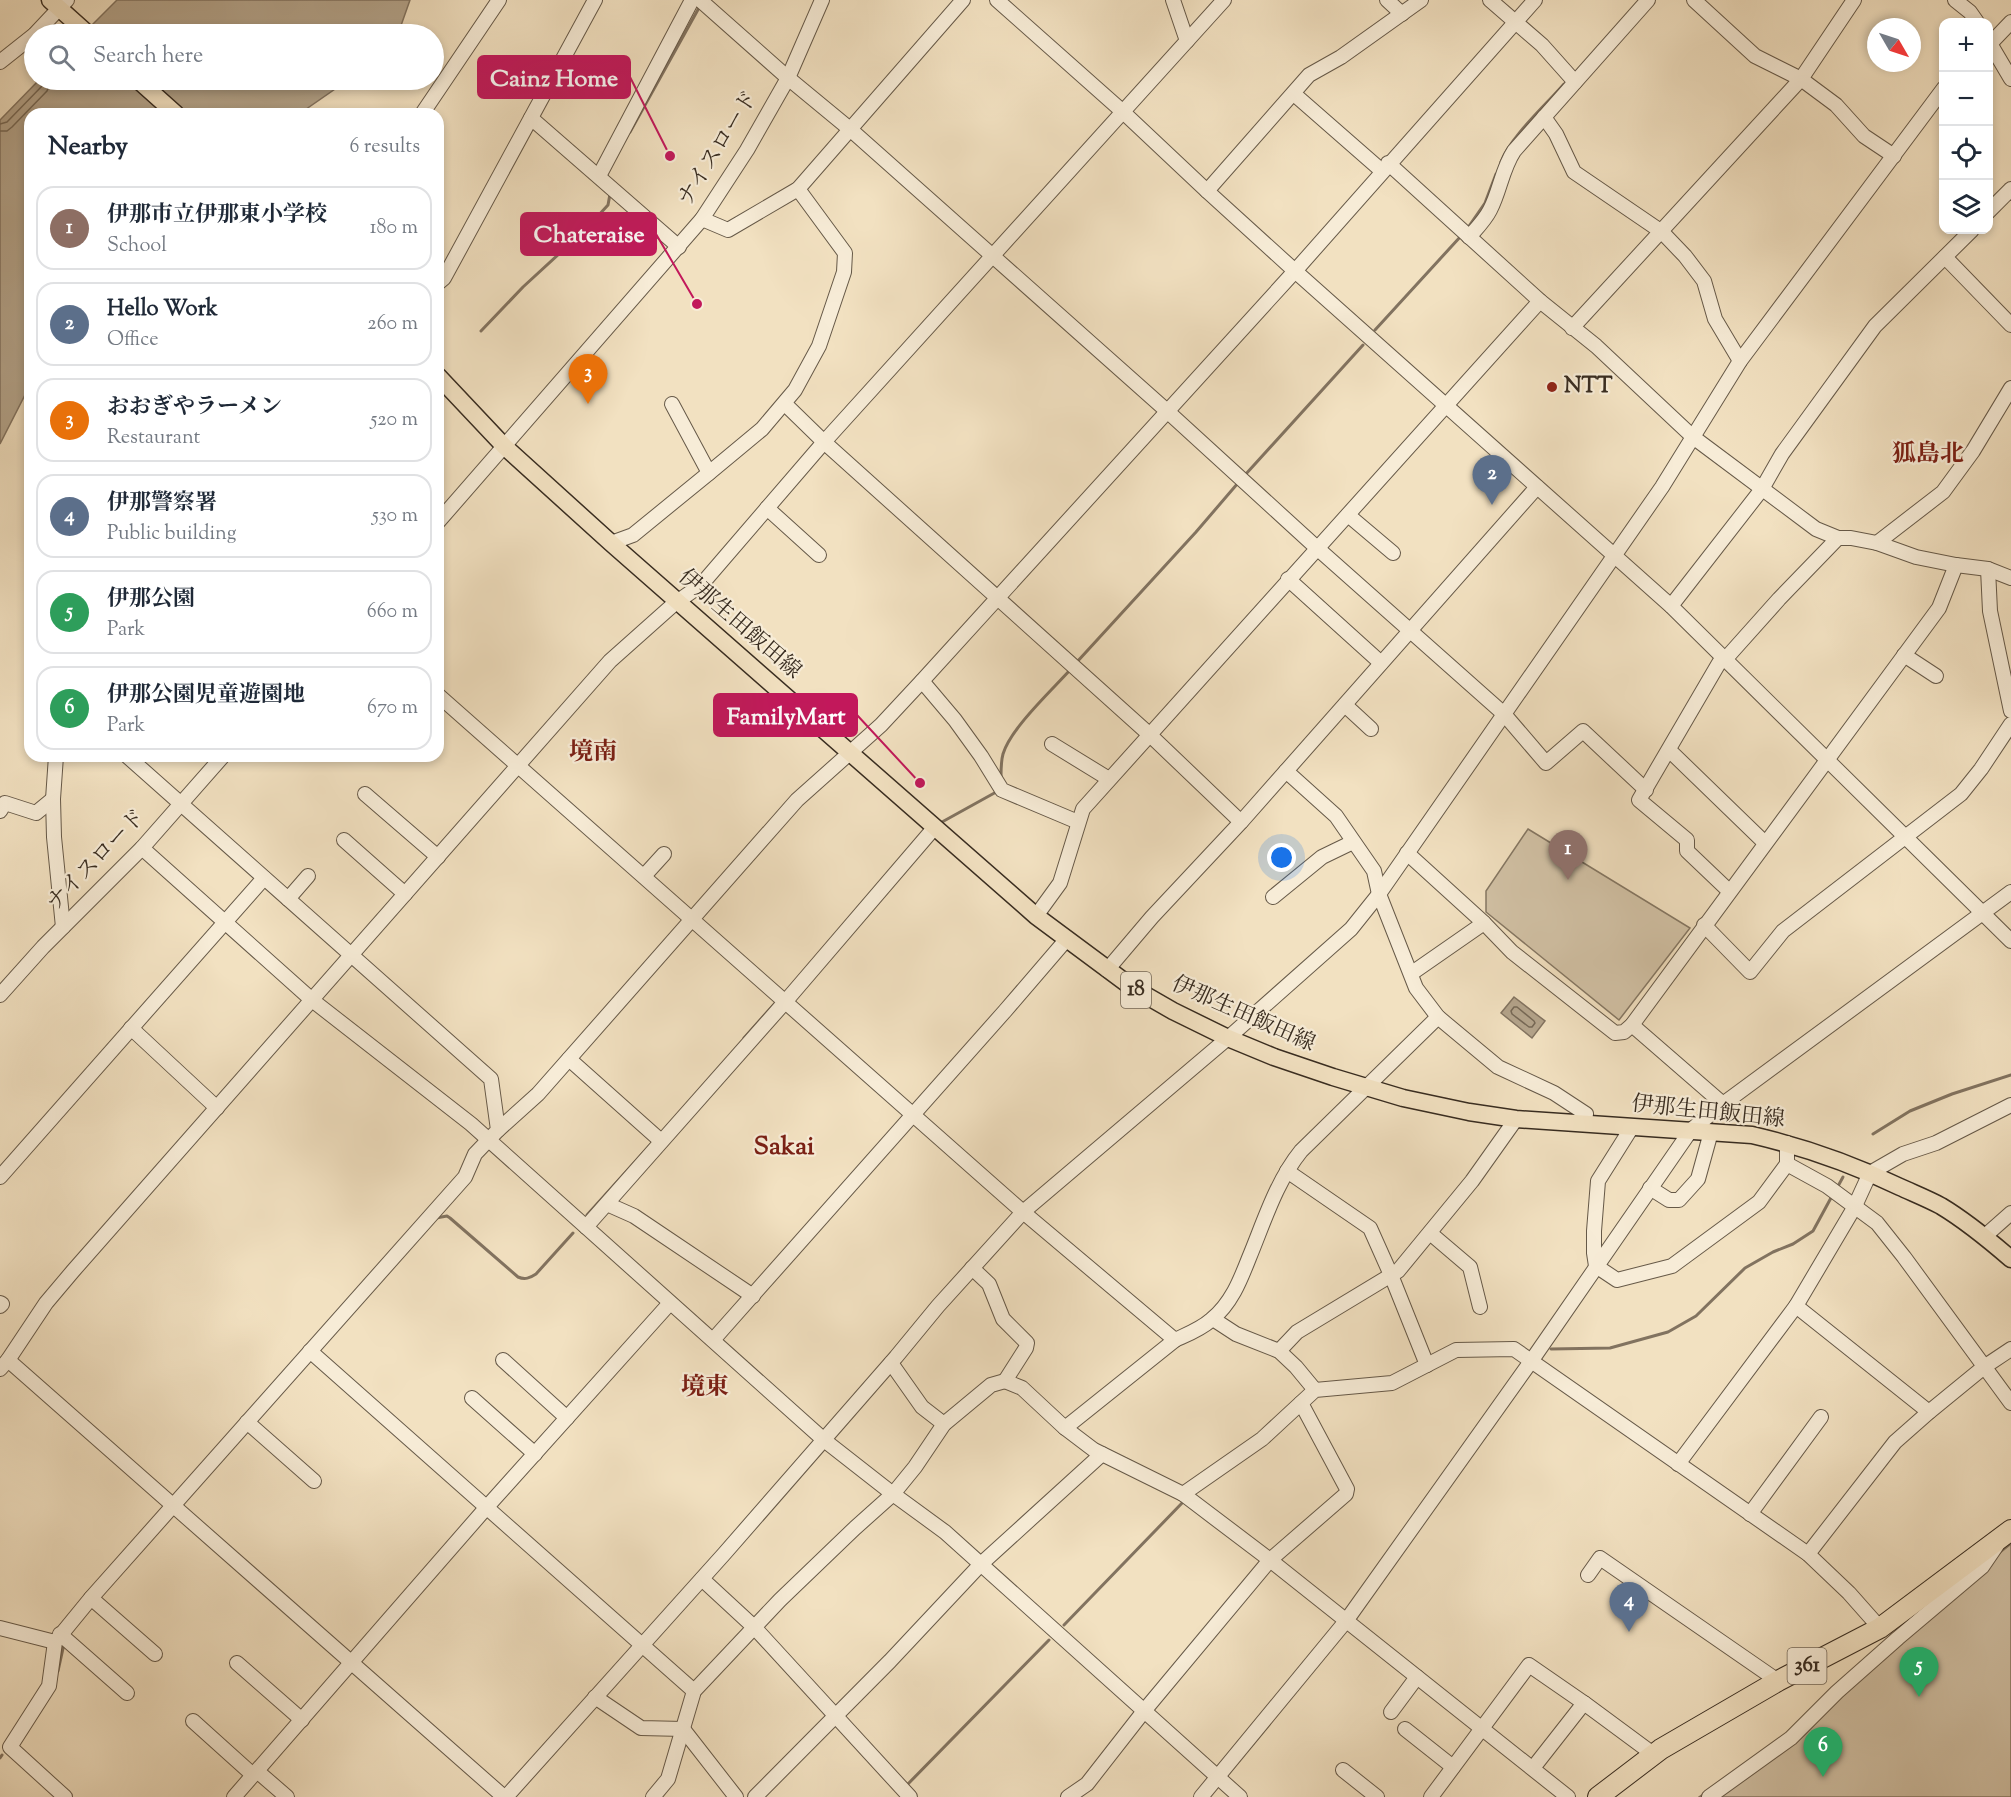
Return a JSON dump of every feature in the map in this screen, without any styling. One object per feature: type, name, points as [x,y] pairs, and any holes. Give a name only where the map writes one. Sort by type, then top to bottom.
[{"type":"highway","name":"361","points":[[1598,1797],[1653,1754],[1778,1681],[1880,1628],[2007,1533]]},
{"type":"main road","points":[[60,5],[78,24]]},
{"type":"main road","points":[[149,90],[169,108]]},
{"type":"main road","name":"伊那生田飯田線","points":[[444,382],[505,447],[611,543],[1036,916],[1107,970],[1173,1011],[1274,1057],[1403,1098],[1516,1119],[1691,1130],[1752,1136],[1787,1143],[1823,1154],[1870,1173],[1941,1206],[1985,1236],[2011,1259]]},
{"type":"street","points":[[444,81],[499,0]]},
{"type":"street","points":[[444,278],[594,0]]},
{"type":"street","points":[[599,176],[692,0]]},
{"type":"street","points":[[700,0],[851,130],[1504,714],[1546,763],[1583,731],[1646,790]]},
{"type":"street","name":"ナイスロード","points":[[444,515],[702,219],[747,150],[788,78],[822,0]]},
{"type":"street","points":[[702,219],[728,230],[798,189],[963,0]]},
{"type":"street","points":[[997,0],[1122,111],[1295,271],[1671,606],[2011,941]]},
{"type":"street","points":[[1173,0],[1187,41]]},
{"type":"street","points":[[1224,0],[824,442],[700,585],[674,604],[610,661],[46,1303],[5,1359],[505,1797],[702,1579],[938,1306],[1023,1212],[1228,1038],[1351,929],[1379,894],[1662,487],[1740,361],[1939,95]]},
{"type":"street","points":[[1387,0],[1402,14]]},
{"type":"street","points":[[1207,191],[1309,75],[1341,57],[1421,0]]},
{"type":"street","points":[[1490,0],[1542,45],[1573,78]]},
{"type":"street","points":[[65,1797],[10,1747],[49,1686],[58,1638],[92,1598],[176,1509],[247,1422],[313,1354],[465,1177],[475,1154],[538,1094],[797,800],[881,725],[922,681],[1295,271],[1534,0]]},
{"type":"street","points":[[1466,234],[1484,220],[1491,208],[1509,160],[1573,78],[1648,0]]},
{"type":"street","points":[[1694,0],[1755,56],[1801,79],[1836,105],[1864,136],[1894,156]]},
{"type":"street","points":[[1572,328],[1801,79],[1854,0]]},
{"type":"street","points":[[1955,0],[1974,18]]},
{"type":"street","points":[[44,24],[60,5]]},
{"type":"street","points":[[1993,40],[2011,22]]},
{"type":"street","points":[[0,62],[24,43]]},
{"type":"street","points":[[1993,50],[2011,79]]},
{"type":"street","points":[[426,108],[438,90]]},
{"type":"street","points":[[1294,94],[1466,234],[1540,301],[1596,346],[1693,437],[1816,529],[1838,538],[1877,543],[1916,557],[1988,569],[2011,578]]},
{"type":"street","points":[[1544,117],[1556,135],[1574,172],[1662,232],[1685,256],[1704,281],[1715,319],[1740,361]]},
{"type":"street","points":[[531,118],[679,247]]},
{"type":"street","points":[[611,543],[633,535],[762,429],[795,390],[819,346],[844,272],[845,253],[798,189]]},
{"type":"street","points":[[1993,208],[2011,189]]},
{"type":"street","points":[[1671,606],[1762,489],[1782,454],[1875,326],[1968,234]]},
{"type":"street","points":[[1945,257],[2011,325]]},
{"type":"street","points":[[1036,916],[1060,883],[1083,809],[1540,301]]},
{"type":"street","points":[[1877,543],[1943,492],[1973,451],[2011,388]]},
{"type":"street","points":[[672,404],[709,474]]},
{"type":"street","points":[[785,404],[824,442],[1150,735],[1241,822]]},
{"type":"street","points":[[1107,970],[1537,487]]},
{"type":"street","points":[[767,508],[819,555]]},
{"type":"street","points":[[1348,515],[1393,553]]},
{"type":"street","points":[[1729,891],[1687,851],[1687,840],[1639,800],[1719,663],[1838,538]]},
{"type":"street","points":[[1407,853],[1484,923],[1512,952],[1615,1033],[1624,1032],[1632,1025],[1939,608],[1956,565]]},
{"type":"street","points":[[1988,569],[1990,611],[2011,711]]},
{"type":"street","points":[[1288,579],[1381,663]]},
{"type":"street","points":[[1904,655],[1936,676]]},
{"type":"street","points":[[922,681],[955,720],[1001,789],[1078,822]]},
{"type":"street","points":[[444,700],[1023,1212],[1175,1340]]},
{"type":"street","points":[[1345,705],[1371,729]]},
{"type":"street","points":[[1704,925],[1750,972],[1783,931],[1961,794],[1982,770],[2011,724]]},
{"type":"street","points":[[1052,744],[1109,778]]},
{"type":"street","points":[[1669,750],[1765,843]]},
{"type":"street","points":[[56,762],[53,799],[54,837],[63,927]]},
{"type":"street","points":[[135,762],[491,1079],[493,1135]]},
{"type":"street","name":"ナイスロード","points":[[0,995],[63,927],[142,848],[218,762]]},
{"type":"street","points":[[1286,771],[1336,816],[1374,872],[1379,894],[1416,988],[1438,1017],[1497,1067],[1554,1093],[1586,1114],[1584,1123]]},
{"type":"street","points":[[365,794],[438,857]]},
{"type":"street","points":[[0,811],[5,803],[36,813],[53,799]]},
{"type":"street","points":[[586,1227],[607,1204],[658,1138],[935,827]]},
{"type":"street","points":[[344,840],[405,894]]},
{"type":"street","points":[[1273,897],[1322,856],[1353,842]]},
{"type":"street","points":[[142,848],[312,1000],[452,1108],[493,1135],[586,1227],[824,1440],[945,1532],[1240,1797]]},
{"type":"street","points":[[644,876],[664,854]]},
{"type":"street","points":[[288,899],[308,876]]},
{"type":"street","points":[[0,1177],[264,878]]},
{"type":"street","points":[[1201,1797],[1346,1621],[1532,1360],[1691,1130],[2011,892]]},
{"type":"street","points":[[1412,973],[1484,923]]},
{"type":"street","points":[[713,1340],[1066,940]]},
{"type":"street","points":[[1065,1428],[1175,1340],[1213,1319],[1230,1300],[1240,1281],[1287,1171],[1301,1151],[1438,1017]]},
{"type":"street","points":[[1632,1025],[1723,1104]]},
{"type":"street","points":[[131,1028],[217,1108]]},
{"type":"street","points":[[569,1059],[658,1138]]},
{"type":"street","points":[[1678,1464],[1796,1306],[1854,1208],[1870,1173],[1903,1154],[1936,1143],[2011,1106]]},
{"type":"street","points":[[1279,1351],[1297,1332],[1398,1271],[1472,1181],[1516,1119]]},
{"type":"street","points":[[1632,1127],[1598,1181],[1594,1232],[1596,1266],[1617,1280],[1672,1266],[1759,1202],[1787,1164],[1787,1143]]},
{"type":"street","points":[[1650,1188],[1669,1200],[1679,1200],[1698,1179],[1711,1132]]},
{"type":"street","points":[[1787,1164],[1835,1192],[1877,1224],[2011,1403]]},
{"type":"street","points":[[1287,1171],[1370,1228],[1427,1365]]},
{"type":"street","points":[[607,1204],[642,1221],[753,1296]]},
{"type":"street","points":[[1985,1236],[2011,1213]]},
{"type":"street","points":[[1430,1233],[1470,1267],[1480,1307]]},
{"type":"street","points":[[972,1268],[989,1284],[1003,1319],[1027,1343],[1005,1381]]},
{"type":"street","points":[[240,1795],[255,1773],[486,1508],[670,1303]]},
{"type":"street","points":[[1796,1306],[1929,1412]]},
{"type":"street","points":[[1213,1319],[1236,1334],[1279,1351],[1315,1390]]},
{"type":"street","points":[[1187,1496],[1303,1406],[1315,1390],[1392,1383],[1456,1350],[1514,1349],[1808,1554],[1849,1593],[1880,1628]]},
{"type":"street","points":[[1808,1554],[1895,1442],[1984,1367],[2011,1349]]},
{"type":"street","points":[[313,1354],[694,1691]]},
{"type":"street","points":[[503,1360],[567,1418]]},
{"type":"street","points":[[891,1363],[922,1407],[944,1425]]},
{"type":"street","points":[[653,1797],[668,1779],[694,1691],[754,1627],[838,1544],[893,1494],[944,1425],[991,1385],[1005,1381],[1022,1388],[1065,1428],[1102,1454],[1187,1496],[1568,1797]]},
{"type":"street","points":[[472,1398],[535,1454]]},
{"type":"street","points":[[1068,1797],[1087,1784],[1144,1711],[1270,1560],[1346,1494],[1347,1489],[1303,1406]]},
{"type":"street","points":[[1750,1514],[1821,1418]]},
{"type":"street","points":[[247,1422],[314,1481]]},
{"type":"street","points":[[755,1797],[836,1717],[981,1564],[1102,1454]]},
{"type":"street","points":[[1709,1797],[1791,1738],[1889,1645],[1982,1567],[2007,1533]]},
{"type":"street","points":[[1588,1575],[1600,1558],[1778,1681]]},
{"type":"street","points":[[702,1579],[754,1627],[905,1792]]},
{"type":"street","points":[[92,1598],[154,1654]]},
{"type":"street","points":[[0,1628],[58,1638],[127,1692]]},
{"type":"street","points":[[237,1663],[302,1720]]},
{"type":"street","points":[[1431,1797],[1529,1665],[1653,1754]]},
{"type":"street","points":[[1391,1712],[1417,1677]]},
{"type":"street","points":[[595,1697],[641,1728],[683,1729]]},
{"type":"street","points":[[1533,1768],[1584,1703]]},
{"type":"street","points":[[193,1721],[287,1797]]},
{"type":"street","points":[[683,1729],[736,1797]]},
{"type":"street","points":[[1406,1729],[1453,1767]]},
{"type":"street","points":[[1343,1770],[1377,1797]]},
{"type":"shaded area","points":[[1528,829],[1690,928],[1619,1020],[1486,912],[1486,891]]},
{"type":"shaded area","points":[[2011,1544],[2011,1797],[1699,1797],[1789,1734],[1867,1660]]},
{"type":"water","points":[[117,0],[410,0],[402,24],[93,24]]},
{"type":"water","points":[[29,90],[334,90],[308,108],[24,108],[24,397],[0,444],[0,120]]},
{"type":"water","points":[[1514,997],[1545,1021],[1532,1038],[1501,1013]]},
{"type":"waterway","points":[[630,132],[700,6]]},
{"type":"waterway","points":[[1501,162],[1520,132],[1564,84]]},
{"type":"waterway","points":[[1467,229],[1485,203],[1496,174]]},
{"type":"waterway","points":[[481,331],[523,287],[585,230],[608,205],[610,194]]},
{"type":"waterway","points":[[1375,330],[1461,236]]},
{"type":"waterway","points":[[1245,475],[1363,345]]},
{"type":"waterway","points":[[1076,663],[1238,483]]},
{"type":"waterway","points":[[1001,777],[1003,754],[1014,733],[1032,710],[1070,670]]},
{"type":"waterway","points":[[942,822],[998,791]]},
{"type":"waterway","points":[[744,1038],[777,1001]]},
{"type":"waterway","points":[[1873,1134],[1910,1111],[1952,1094],[2011,1075]]},
{"type":"waterway","points":[[587,1215],[652,1143]]},
{"type":"waterway","points":[[1837,1188],[1843,1177]]},
{"type":"waterway","points":[[1551,1349],[1610,1348],[1668,1332],[1696,1316],[1745,1268],[1793,1244],[1813,1231],[1832,1196]]},
{"type":"waterway","points":[[436,1218],[447,1216],[450,1218],[518,1277],[523,1278],[536,1274],[573,1233]]},
{"type":"waterway","points":[[1064,1625],[1184,1501]]},
{"type":"waterway","points":[[905,1787],[1049,1640]]},
{"type":"waterway","points":[[58,1671],[64,1644]]},
{"type":"place","name":"Cainz Home","points":[[670,156]]},
{"type":"place","name":"Chateraise","points":[[697,304]]},
{"type":"place","name":"NTT","points":[[1552,387]]},
{"type":"place","name":"おおぎやラーメン","points":[[588,404]]},
{"type":"place","name":"Hello Work","points":[[1492,505]]},
{"type":"place","name":"FamilyMart","points":[[920,783]]},
{"type":"place","name":"伊那市立伊那東小学校","points":[[1568,880]]},
{"type":"place","name":"伊那警察署","points":[[1629,1632]]},
{"type":"place","name":"伊那公園","points":[[1919,1697]]},
{"type":"place","name":"伊那公園児童遊園地","points":[[1823,1777]]},
{"type":"district","name":"狐島北","points":[[1928,455]]},
{"type":"district","name":"境南","points":[[593,753]]},
{"type":"district","name":"Sakai","points":[[784,1147]]},
{"type":"district","name":"境東","points":[[705,1388]]}]
